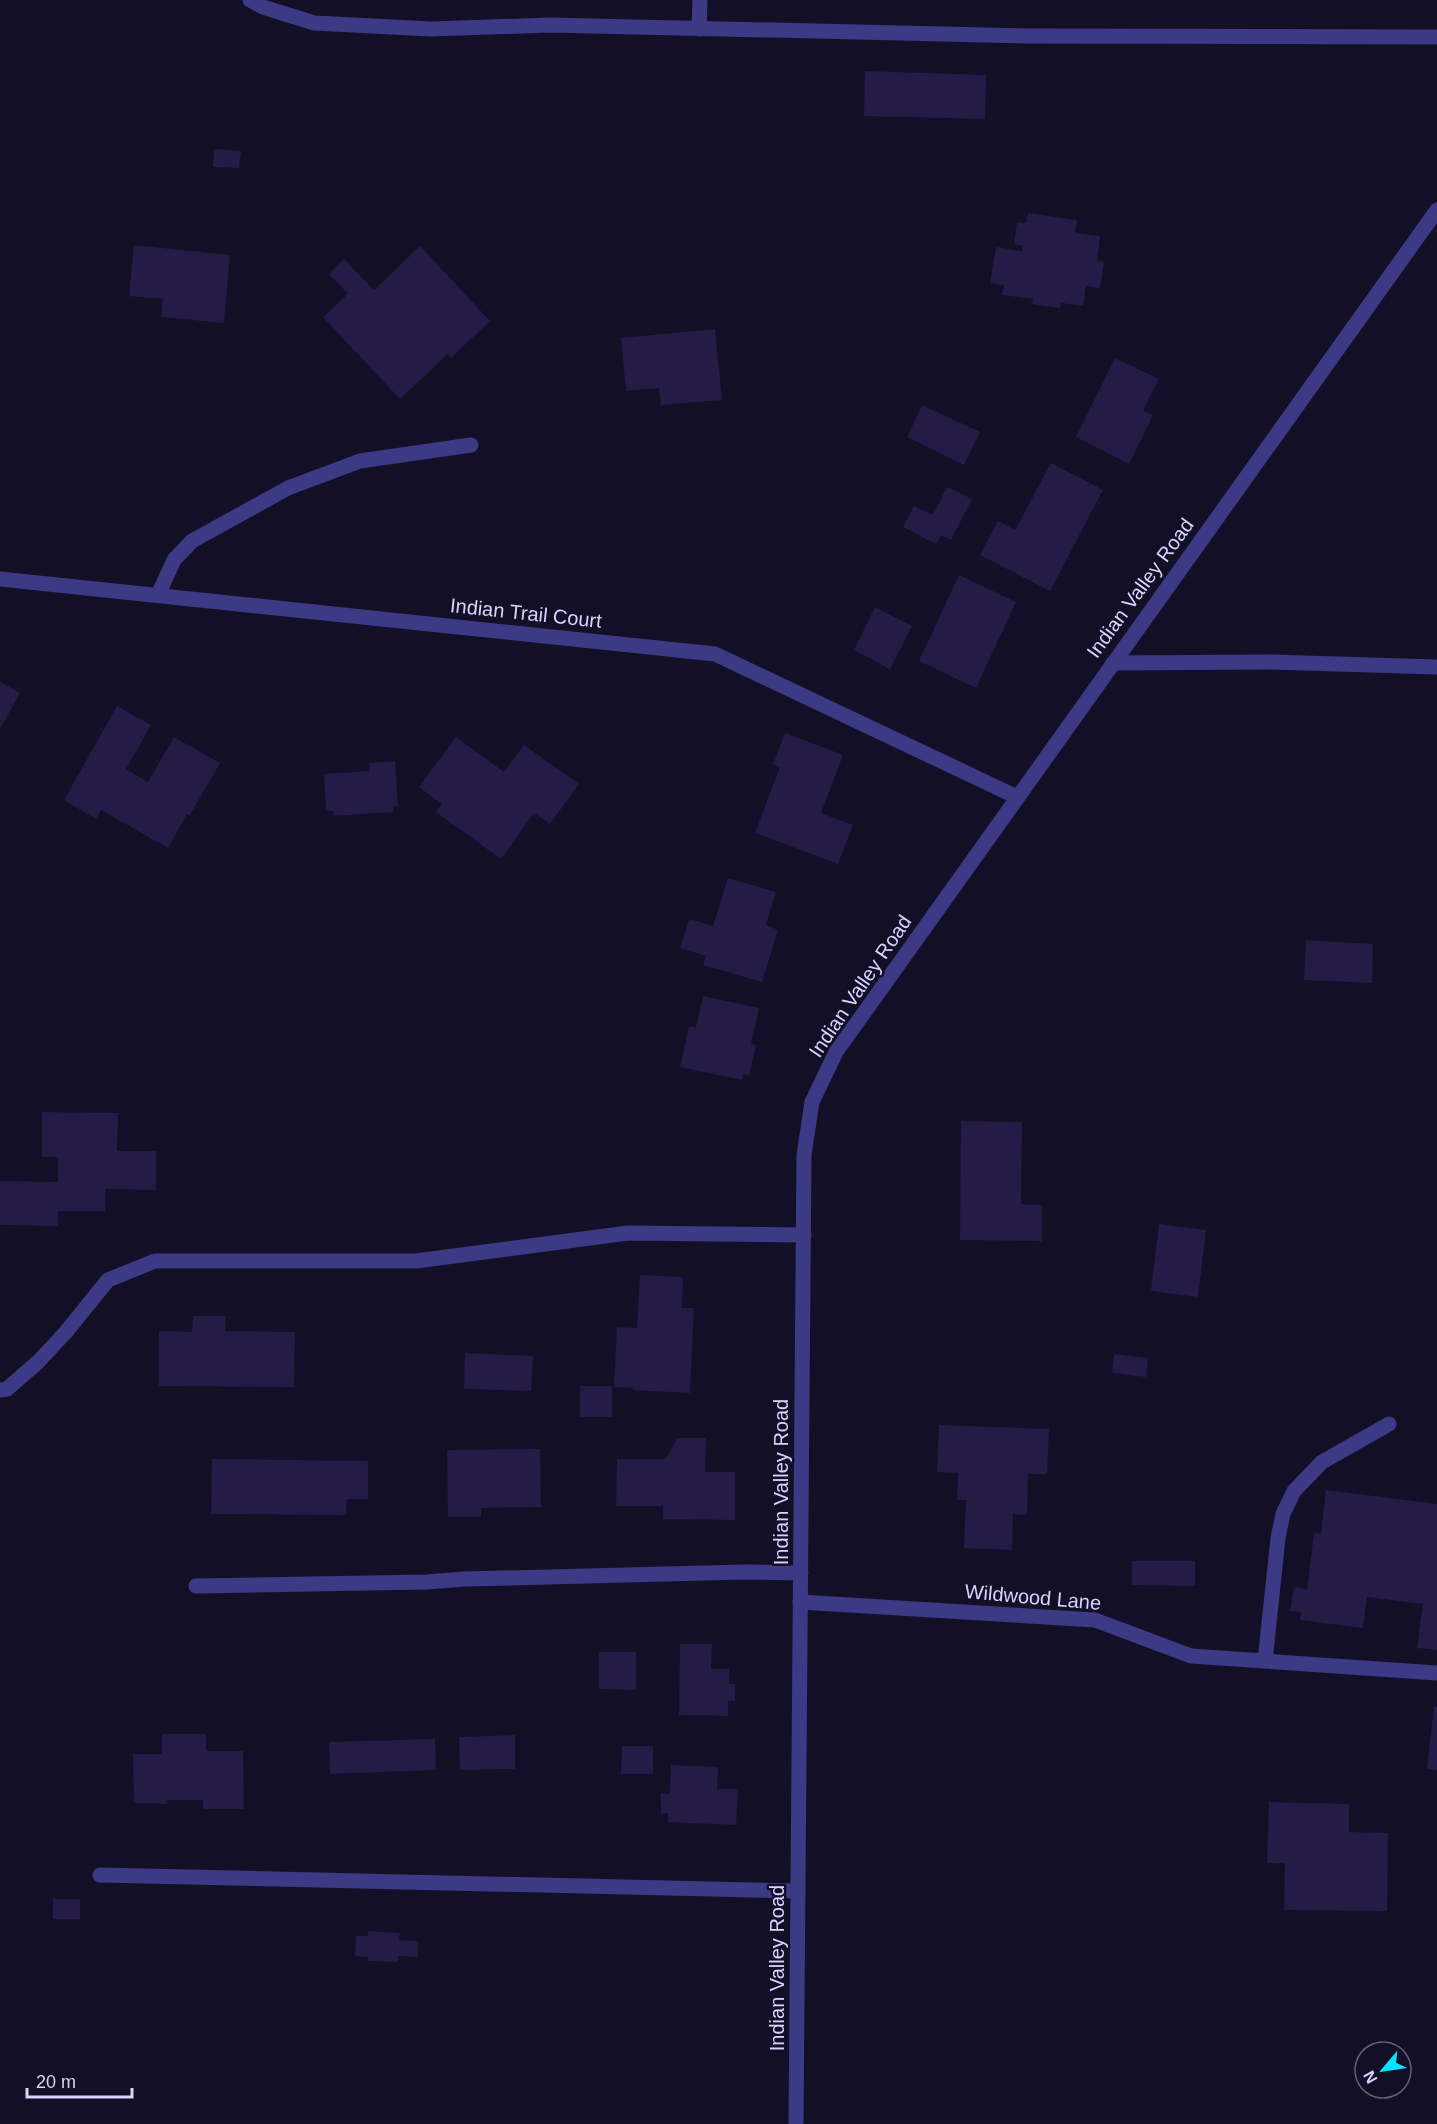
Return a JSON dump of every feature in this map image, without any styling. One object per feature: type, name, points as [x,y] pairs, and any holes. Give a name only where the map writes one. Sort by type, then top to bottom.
[{"type":"street","points":[[250,0],[263,7],[314,23],[431,29],[550,25],[1029,36],[1437,37]]},
{"type":"street","points":[[699,29],[700,0]]},
{"type":"street","name":"Indian Valley Road","points":[[796,2124],[804,1155],[812,1102],[836,1053],[1437,210]]},
{"type":"street","points":[[158,595],[174,560],[192,541],[288,488],[360,461],[471,445]]},
{"type":"street","name":"Indian Trail Court","points":[[0,579],[715,654],[1017,797]]},
{"type":"street","points":[[1113,663],[1271,662],[1437,667]]},
{"type":"street","points":[[0,1390],[7,1389],[38,1362],[66,1332],[108,1280],[155,1261],[416,1261],[628,1233],[804,1235]]},
{"type":"street","points":[[1265,1661],[1278,1538],[1283,1514],[1294,1491],[1322,1462],[1389,1424]]},
{"type":"street","points":[[196,1586],[745,1572],[801,1573]]},
{"type":"street","name":"Wildwood Lane","points":[[800,1602],[1095,1620],[1191,1656],[1437,1673]]},
{"type":"street","points":[[100,1875],[798,1891]]},
{"type":"building","points":[[865,71],[986,75],[985,119],[864,116]]},
{"type":"building","points":[[214,149],[241,151],[239,168],[213,167]]},
{"type":"building","points":[[1028,213],[1077,220],[1075,233],[1100,236],[1097,261],[1104,262],[1100,288],[1086,286],[1083,306],[1061,303],[1060,308],[1032,304],[1033,299],[1002,295],[1004,285],[990,283],[996,247],[1022,251],[1023,246],[1014,244],[1017,222],[1026,223]]},
{"type":"building","points":[[134,245],[230,255],[224,323],[161,317],[163,299],[129,296]]},
{"type":"building","points":[[420,246],[490,321],[451,358],[448,354],[400,399],[323,317],[348,294],[329,274],[344,259],[374,290]]},
{"type":"building","points":[[715,329],[722,400],[661,405],[659,388],[626,391],[621,338]]},
{"type":"building","points":[[1115,358],[1159,379],[1143,410],[1153,415],[1129,464],[1076,437]]},
{"type":"building","points":[[922,405],[980,432],[964,465],[907,437]]},
{"type":"building","points":[[1051,463],[1103,490],[1050,591],[980,555],[998,521],[1015,530]]},
{"type":"building","points":[[947,487],[972,499],[951,540],[941,535],[936,544],[903,527],[914,506],[933,515]]},
{"type":"building","points":[[959,575],[1016,602],[976,688],[919,661]]},
{"type":"building","points":[[875,607],[912,626],[890,669],[854,650]]},
{"type":"building","points":[[0,682],[20,693],[0,729]]},
{"type":"building","points":[[117,706],[151,725],[126,769],[148,782],[174,737],[220,763],[168,848],[101,810],[96,819],[64,800]]},
{"type":"building","points":[[785,733],[843,755],[821,813],[853,825],[838,864],[755,833],[780,767],[773,764]]},
{"type":"building","points":[[456,737],[504,772],[524,745],[579,784],[550,824],[534,813],[501,859],[436,812],[442,804],[419,787]]},
{"type":"building","points":[[395,761],[398,806],[393,807],[393,812],[333,816],[334,811],[326,811],[324,774],[370,771],[369,763]]},
{"type":"building","points":[[728,878],[776,892],[766,925],[778,930],[762,982],[703,965],[706,956],[680,948],[689,919],[713,926]]},
{"type":"building","points":[[1306,940],[1373,944],[1372,983],[1304,980]]},
{"type":"building","points":[[703,996],[759,1008],[751,1044],[756,1045],[749,1076],[743,1074],[742,1080],[680,1067],[689,1026],[696,1027]]},
{"type":"building","points":[[42,1112],[118,1113],[117,1151],[156,1151],[156,1190],[105,1189],[105,1211],[58,1211],[58,1226],[0,1225],[0,1181],[58,1182],[58,1157],[42,1157]]},
{"type":"building","points":[[961,1121],[1022,1122],[1021,1204],[1042,1205],[1042,1241],[960,1240]]},
{"type":"building","points":[[1159,1224],[1206,1230],[1198,1297],[1151,1291]]},
{"type":"building","points":[[640,1275],[683,1277],[682,1308],[694,1308],[690,1393],[614,1387],[617,1327],[637,1328]]},
{"type":"building","points":[[193,1316],[226,1316],[225,1331],[295,1332],[294,1387],[159,1386],[159,1331],[192,1332]]},
{"type":"building","points":[[465,1353],[533,1356],[531,1391],[464,1389]]},
{"type":"building","points":[[1114,1354],[1148,1358],[1146,1377],[1112,1373]]},
{"type":"building","points":[[580,1386],[612,1386],[612,1417],[580,1417]]},
{"type":"building","points":[[939,1425],[1049,1429],[1047,1474],[1028,1474],[1027,1515],[1013,1514],[1012,1550],[964,1548],[966,1500],[957,1500],[958,1473],[937,1472]]},
{"type":"building","points":[[677,1438],[706,1438],[705,1472],[735,1472],[735,1520],[663,1519],[663,1506],[616,1506],[617,1459],[666,1459]]},
{"type":"building","points":[[540,1449],[541,1507],[481,1508],[481,1517],[448,1517],[447,1450]]},
{"type":"building","points":[[212,1459],[368,1461],[368,1499],[347,1499],[346,1515],[211,1514]]},
{"type":"building","points":[[1326,1490],[1437,1504],[1437,1650],[1417,1648],[1423,1604],[1367,1597],[1363,1628],[1300,1620],[1301,1612],[1290,1611],[1294,1587],[1307,1589],[1314,1533],[1321,1534]]},
{"type":"building","points":[[1132,1561],[1195,1561],[1195,1586],[1132,1585]]},
{"type":"building","points":[[680,1644],[712,1644],[711,1669],[729,1669],[729,1684],[735,1684],[735,1701],[728,1701],[728,1716],[679,1715]]},
{"type":"building","points":[[599,1652],[636,1652],[636,1690],[599,1689]]},
{"type":"building","points":[[1434,1706],[1437,1707],[1437,1770],[1427,1769]]},
{"type":"building","points":[[162,1734],[206,1734],[206,1751],[243,1751],[244,1809],[203,1809],[203,1800],[167,1800],[168,1804],[134,1803],[133,1754],[162,1754]]},
{"type":"building","points":[[515,1735],[515,1769],[460,1770],[459,1737]]},
{"type":"building","points":[[435,1739],[436,1770],[330,1774],[329,1742]]},
{"type":"building","points":[[622,1746],[653,1746],[653,1774],[621,1774]]},
{"type":"building","points":[[671,1765],[718,1767],[717,1789],[738,1789],[736,1825],[668,1822],[668,1813],[661,1813],[661,1793],[670,1794]]},
{"type":"building","points":[[1269,1802],[1349,1804],[1349,1832],[1388,1833],[1387,1911],[1284,1910],[1285,1863],[1267,1863]]},
{"type":"building","points":[[53,1899],[80,1899],[80,1919],[53,1919]]},
{"type":"building","points":[[368,1931],[400,1933],[399,1940],[418,1941],[418,1957],[398,1956],[398,1962],[368,1961],[368,1957],[355,1956],[356,1936],[368,1936]]}]
